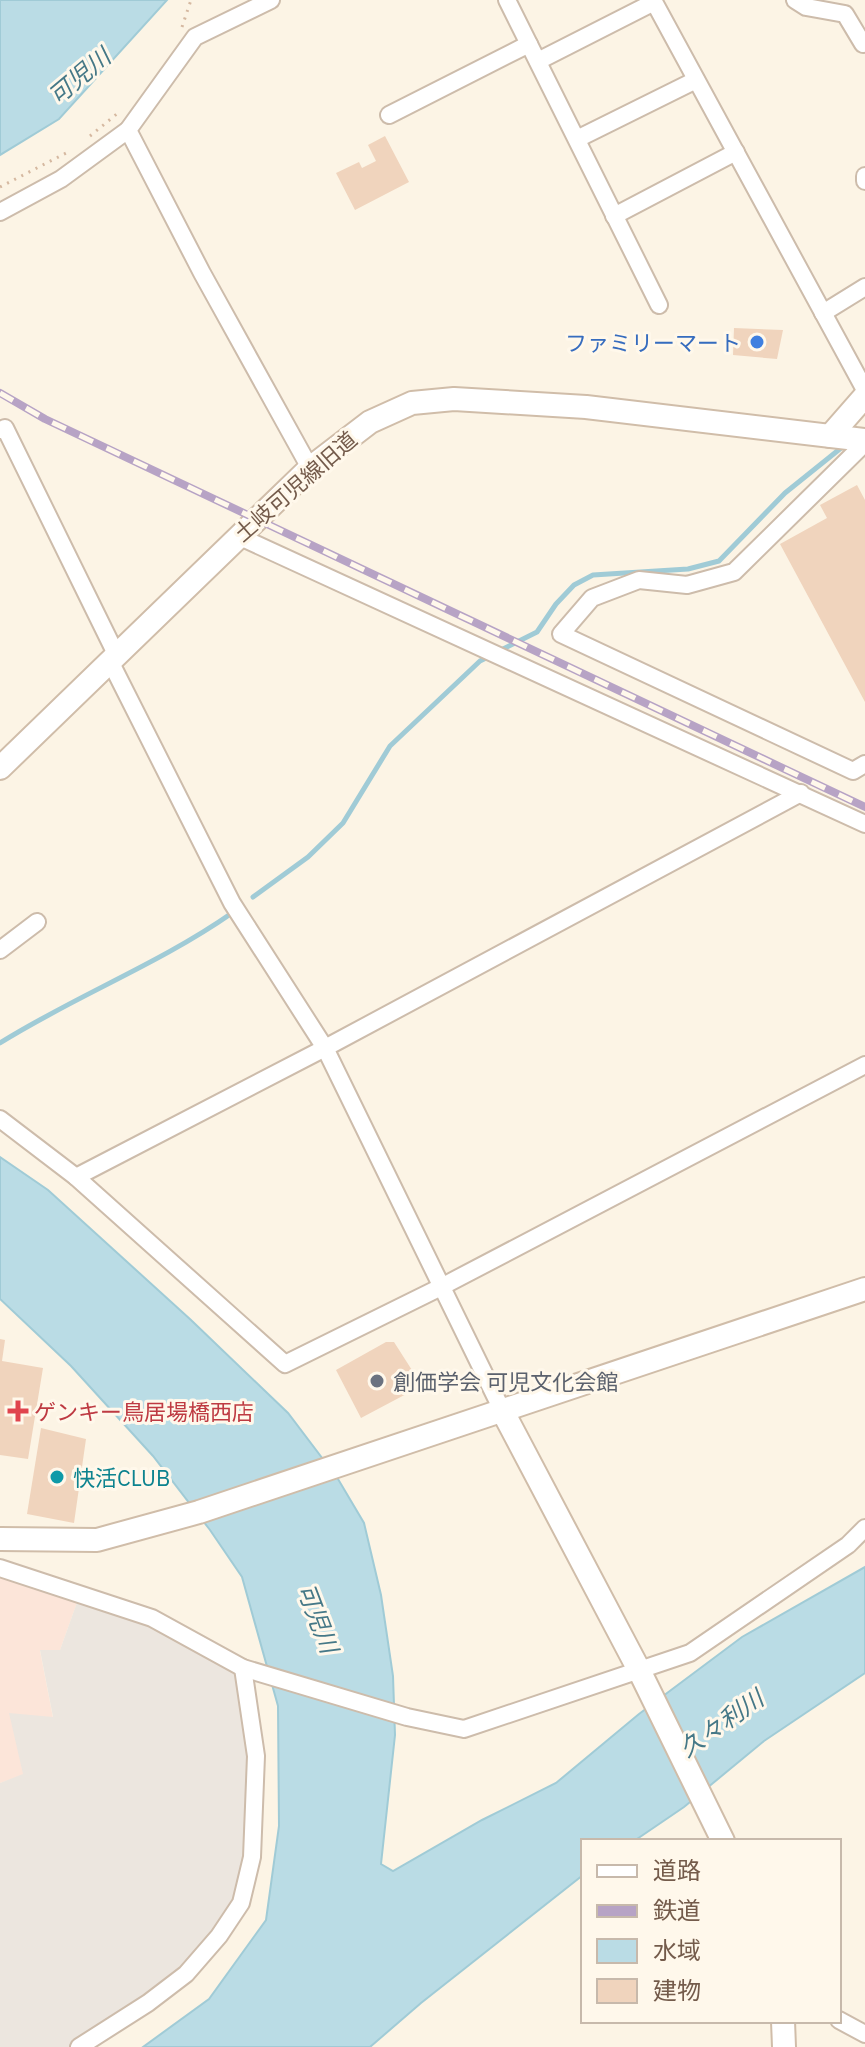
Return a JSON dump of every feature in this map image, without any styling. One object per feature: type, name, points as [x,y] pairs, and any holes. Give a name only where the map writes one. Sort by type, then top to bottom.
[{"type":"street","points":[[0,212],[61,179],[128,130],[195,37],[271,0]]},
{"type":"street","points":[[507,0],[659,305]]},
{"type":"street","points":[[795,0],[806,7],[845,14],[864,45]]},
{"type":"street","points":[[538,61],[653,1],[865,393],[835,436]]},
{"type":"street","points":[[389,115],[529,44]]},
{"type":"street","points":[[577,139],[696,80]]},
{"type":"street","points":[[128,130],[202,273],[310,468]]},
{"type":"street","points":[[614,216],[736,152]]},
{"type":"street","points":[[823,313],[865,287]]},
{"type":"street","name":"土岐可児線旧道","points":[[0,768],[310,468],[370,422],[412,403],[454,399],[586,407],[865,442]]},
{"type":"street","points":[[2,427],[232,903],[325,1048],[502,1410],[643,1678],[722,1839]]},
{"type":"street","points":[[861,771],[561,634],[592,598],[639,580],[687,585],[734,572],[865,442]]},
{"type":"street","points":[[238,536],[865,824]]},
{"type":"street","points":[[76,1177],[325,1048],[801,793]]},
{"type":"street","points":[[0,950],[37,922]]},
{"type":"street","points":[[0,1119],[76,1177],[285,1364],[443,1286],[865,1065]]},
{"type":"street","points":[[0,1539],[97,1540],[199,1512],[865,1289]]},
{"type":"street","points":[[0,1568],[152,1618],[243,1668],[407,1717],[464,1729],[643,1678],[690,1653],[848,1545],[865,1528]]},
{"type":"street","points":[[79,2047],[148,2003],[186,1974],[219,1936],[241,1903],[252,1857],[256,1756],[243,1668]]},
{"type":"street","points":[[841,2021],[865,2034]]},
{"type":"street","points":[[783,2023],[784,2047]]},
{"type":"path","points":[[181,31],[191,0]]},
{"type":"path","points":[[81,143],[117,115],[126,103]]},
{"type":"path","points":[[0,187],[69,152]]},
{"type":"shaded area","points":[[0,1568],[80,1594],[60,1650],[40,1651],[53,1718],[23,1775],[0,1783]]},
{"type":"shaded area","points":[[80,1594],[243,1668],[256,1756],[241,1903],[186,1974],[79,2047],[0,2047],[0,1783],[23,1774],[9,1713],[53,1717],[40,1650],[60,1650]]},
{"type":"water","name":"可児川","points":[[0,0],[167,0],[59,119],[0,155]]},
{"type":"water","points":[[0,1157],[48,1190],[191,1320],[288,1413],[338,1479],[364,1523],[381,1595],[393,1676],[395,1735],[381,1864],[393,1871],[482,1820],[556,1783],[639,1714],[742,1637],[865,1567],[865,1673],[764,1741],[684,1807],[637,1839],[581,1839],[581,1877],[370,2047],[143,2047],[209,1999],[266,1920],[279,1826],[278,1706],[242,1577],[210,1530],[153,1456],[71,1366],[0,1299]]},
{"type":"building","points":[[385,136],[409,182],[355,210],[336,173],[359,162],[362,168],[376,161],[368,145]]},
{"type":"building","name":"ファミリーマート","points":[[734,328],[783,330],[777,359],[733,355]]},
{"type":"building","points":[[857,485],[865,500],[865,702],[780,544],[827,518],[820,505]]},
{"type":"building","name":"ゲンキー鳥居場橋西店","points":[[0,1339],[5,1340],[2,1361],[43,1368],[28,1459],[0,1455]]},
{"type":"building","name":"創価学会 可児文化会館","points":[[386,1342],[394,1342],[417,1378],[407,1383],[410,1392],[361,1418],[336,1370]]},
{"type":"building","name":"快活CLUB","points":[[41,1428],[86,1439],[74,1523],[27,1514]]},
{"type":"waterway","points":[[497,652],[537,632],[574,585],[593,575],[688,569],[719,561],[785,493],[846,444]]},
{"type":"waterway","points":[[253,897],[308,857],[343,823],[390,746],[480,661],[488,657]]},
{"type":"waterway","points":[[0,1043],[176,948],[232,913]]},
{"type":"railway","points":[[0,393],[45,419],[865,807]]},
{"type":"place","name":"ファミリーマート","points":[[757,342]]},
{"type":"place","name":"創価学会 可児文化会館","points":[[377,1381]]},
{"type":"place","name":"ゲンキー鳥居場橋西店","points":[[18,1411]]},
{"type":"place","name":"快活CLUB","points":[[57,1477]]},
{"type":"water label","name":"久々利川","points":[[721,1723]]}]
